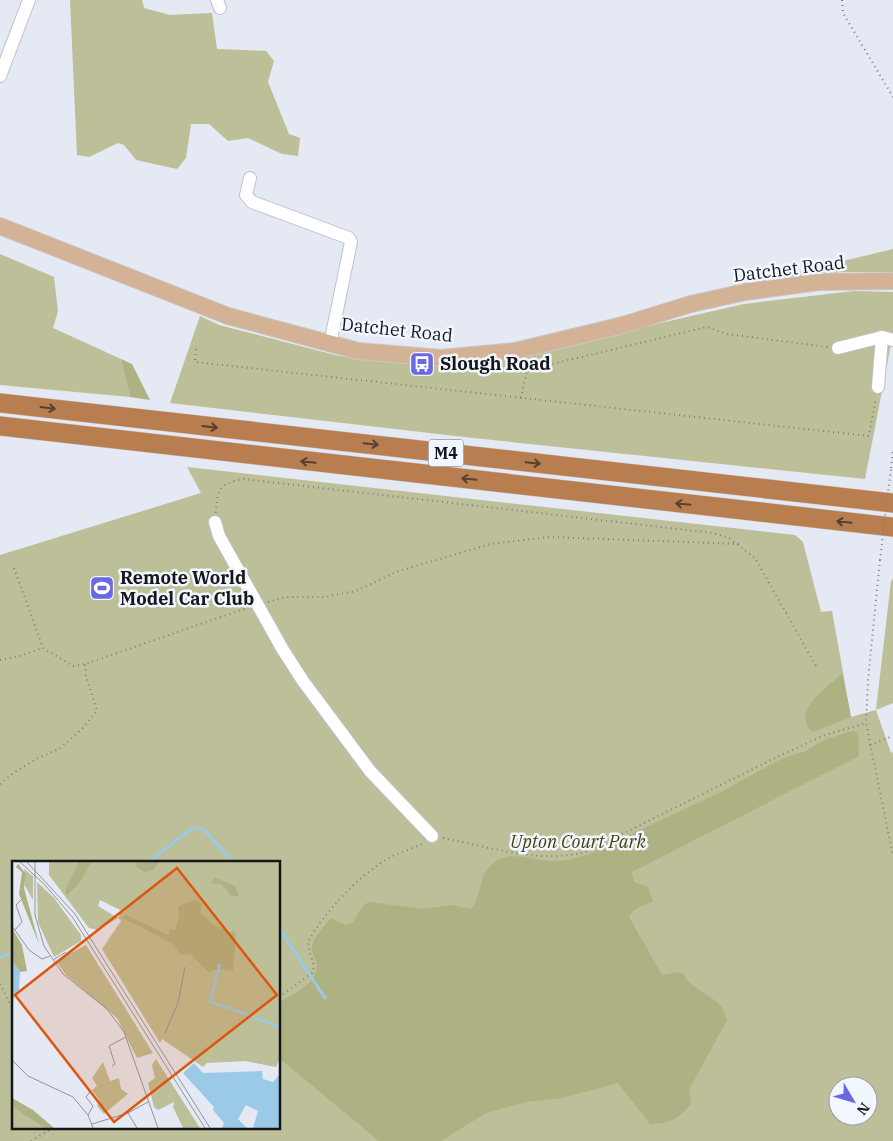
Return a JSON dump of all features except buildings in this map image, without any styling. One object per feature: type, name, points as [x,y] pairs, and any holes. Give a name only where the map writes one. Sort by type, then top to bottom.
[{"type":"highway","name":"M4","points":[[0,403],[893,503]]},
{"type":"highway","name":"M4","points":[[0,426],[893,527]]},
{"type":"main road","name":"Datchet Road","points":[[0,226],[228,316],[358,351],[442,358],[516,351],[623,325],[691,304],[745,292],[818,282],[893,281]]},
{"type":"street","points":[[0,76],[29,0]]},
{"type":"street","points":[[250,178],[246,195],[252,202],[349,238],[351,242],[330,344]]},
{"type":"street","points":[[838,348],[888,338],[878,387]]},
{"type":"street","points":[[215,522],[219,536],[283,650],[338,730],[387,790],[432,836]]},
{"type":"path","points":[[842,0],[843,13],[893,96]]},
{"type":"path","points":[[521,398],[526,370],[707,327],[727,334],[838,348]]},
{"type":"path","points":[[196,349],[195,362],[869,436],[878,387]]},
{"type":"path","points":[[893,449],[868,680],[866,723],[893,856]]},
{"type":"path","points":[[215,522],[216,496],[222,486],[243,479],[713,533],[729,538],[755,558],[816,666]]},
{"type":"path","points":[[14,568],[44,648],[55,657],[73,666],[85,664],[204,621],[286,596],[324,597],[356,591],[396,572],[490,544],[549,537],[739,544]]},
{"type":"path","points":[[0,660],[44,648]]},
{"type":"path","points":[[0,784],[36,759],[59,749],[81,730],[97,711],[86,676],[85,664]]},
{"type":"path","points":[[280,996],[312,974],[314,965],[308,950],[308,942],[342,899],[375,867],[405,850],[420,845],[432,836],[474,846],[551,858],[586,852],[779,756],[825,735],[866,723]]},
{"type":"path","points":[[870,746],[893,736]]},
{"type":"path","points":[[0,984],[12,1008]]},
{"type":"path","points":[[31,1141],[52,1128]]},
{"type":"green space","points":[[70,0],[142,0],[144,8],[170,15],[212,13],[217,49],[266,51],[274,61],[268,82],[289,134],[300,138],[298,156],[282,154],[248,138],[228,141],[209,124],[191,124],[186,158],[177,169],[136,160],[124,145],[118,143],[89,157],[77,155]]},
{"type":"green space","points":[[893,249],[893,272],[841,272],[748,284]]},
{"type":"green space","points":[[0,254],[54,277],[58,311],[53,328],[121,359],[130,397],[0,385]]},
{"type":"green space","points":[[854,291],[893,292],[893,334],[865,479],[473,438],[170,403],[200,316],[219,325],[339,356],[440,366],[599,337],[744,304]]},
{"type":"green space","points":[[121,359],[132,364],[150,400],[130,397]]},
{"type":"green space","name":"Upton Court Park","points":[[187,467],[795,535],[803,542],[821,612],[832,611],[851,717],[876,710],[891,753],[893,752],[893,1141],[0,1141],[0,555],[201,493]]},
{"type":"green space","points":[[893,579],[893,703],[876,710],[891,581]]},
{"type":"green space","points":[[842,673],[851,717],[813,732],[807,724],[806,715],[808,707]]},
{"type":"green space","points":[[852,731],[858,733],[859,756],[632,872],[634,882],[648,887],[653,901],[634,910],[629,917],[662,975],[678,972],[684,974],[687,980],[719,1005],[727,1020],[689,1090],[691,1104],[673,1120],[650,1124],[618,1083],[562,1098],[526,1102],[486,1113],[441,1141],[379,1141],[280,1059],[280,1001],[303,988],[313,978],[317,966],[312,950],[313,943],[331,918],[340,923],[351,923],[360,910],[369,902],[423,909],[452,905],[471,909],[487,870],[502,858],[518,856],[557,861],[587,855],[721,792],[781,759],[806,751],[824,740]]},
{"type":"waterway","points":[[149,861],[191,829],[198,827],[206,832],[232,861]]},
{"type":"waterway","points":[[280,930],[325,998]]},
{"type":"waterway","points":[[0,957],[12,953]]},
{"type":"place","name":"Slough Road","points":[[422,364]]},
{"type":"place","name":"Remote World Model Car Club","points":[[102,588]]}]
